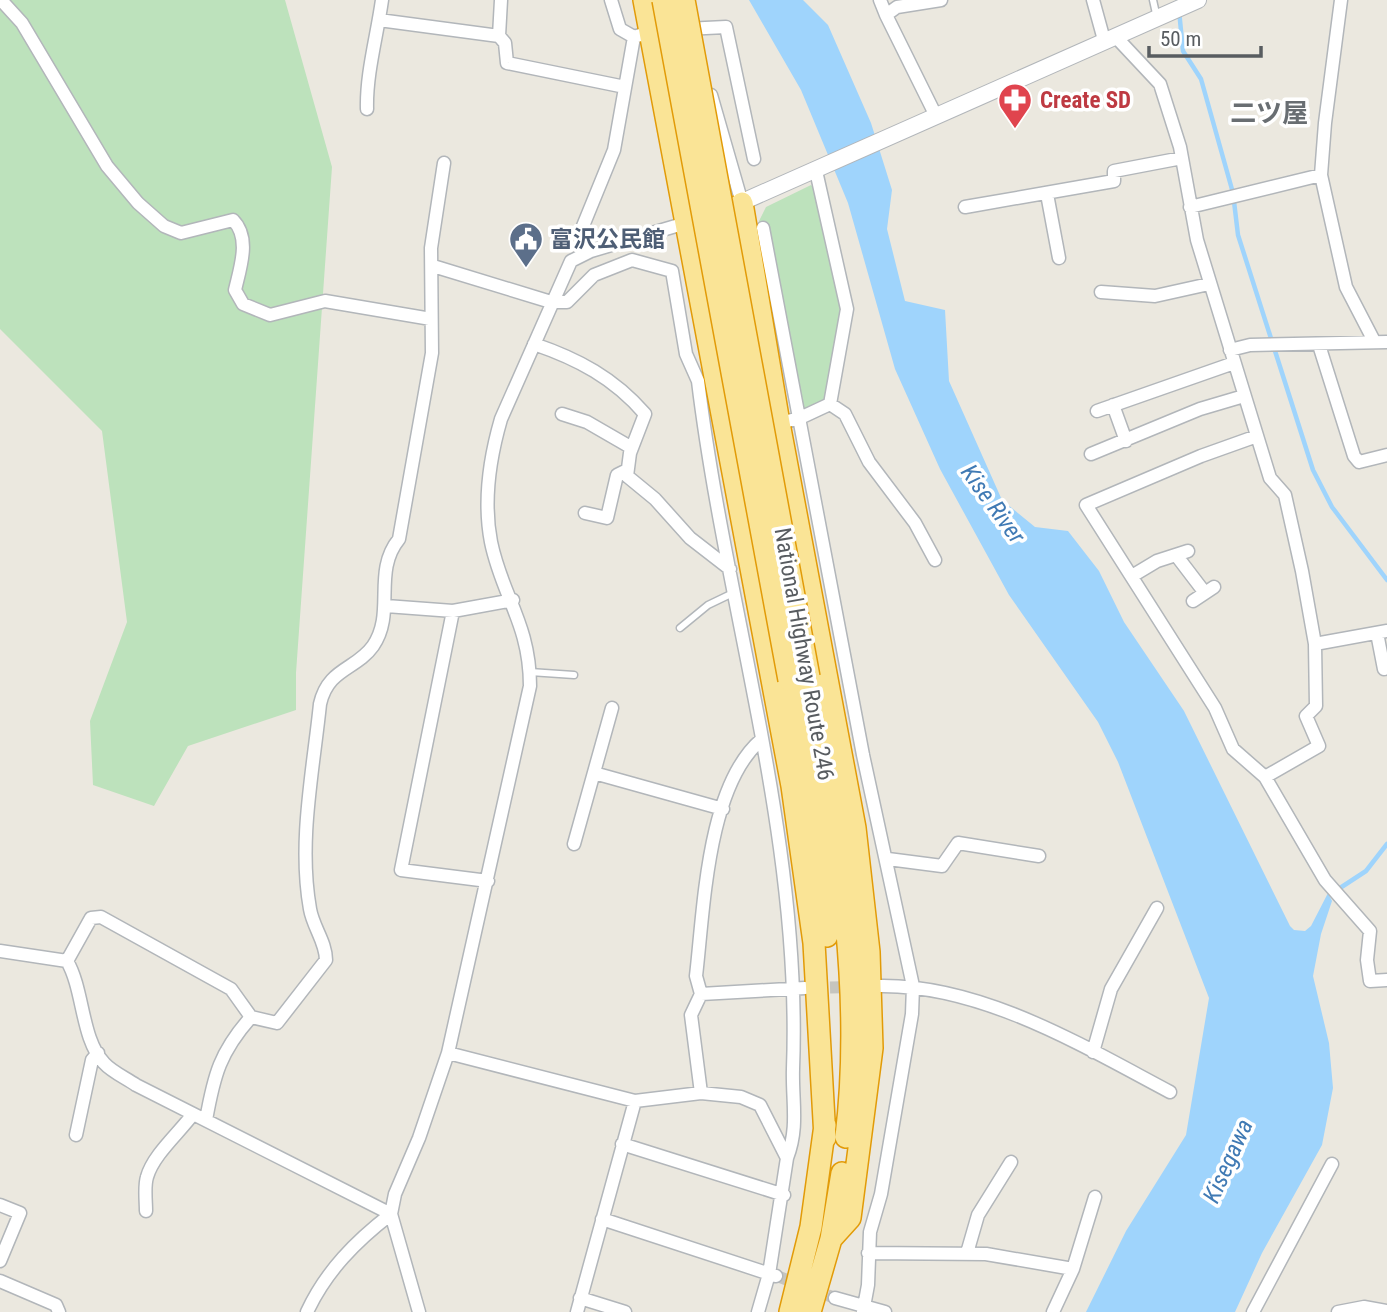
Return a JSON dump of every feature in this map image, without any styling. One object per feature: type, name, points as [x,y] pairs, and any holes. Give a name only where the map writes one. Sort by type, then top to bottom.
[{"type":"highway","points":[[644,0],[642,34],[686,223],[792,786],[814,943],[825,1138]]},
{"type":"highway","name":"National Highway Route 246","points":[[663,0],[799,678],[836,834],[849,939],[852,1055],[849,1117],[831,1239],[810,1312]]},
{"type":"highway","name":"National Highway Route 246","points":[[685,0],[799,678],[827,941],[830,1049],[825,1138],[811,1227],[790,1312]]},
{"type":"highway","points":[[742,203],[789,420],[855,828],[869,951],[872,1048],[852,1205],[850,1218],[831,1239]]},
{"type":"street","points":[[1,0],[22,23],[107,166],[138,204],[164,226],[181,233],[233,220],[239,227],[243,251],[235,290],[243,304],[270,315],[325,301],[431,319]]},
{"type":"street","points":[[367,110],[366,88],[382,0]]},
{"type":"street","points":[[499,36],[502,0]]},
{"type":"street","points":[[611,0],[620,29],[642,34],[726,27],[754,159]]},
{"type":"street","points":[[685,0],[742,203]]},
{"type":"street","points":[[880,0],[932,116]]},
{"type":"street","points":[[886,15],[897,7],[942,0]]},
{"type":"street","points":[[1093,0],[1109,38],[1160,84],[1182,158],[1190,207],[1209,284],[1270,478],[1285,495],[1315,644],[1316,706],[1306,716],[1319,746],[1265,778]]},
{"type":"street","points":[[1097,411],[1264,344],[1319,345],[1381,341],[1346,287],[1321,175],[1341,0]]},
{"type":"street","points":[[419,1312],[391,1213],[395,1194],[419,1138],[448,1053],[530,686],[528,646],[491,541],[489,475],[501,419],[551,302],[572,261],[592,251],[742,203],[932,116],[1193,2]]},
{"type":"street","points":[[379,20],[499,36],[505,43],[507,63],[625,87]]},
{"type":"street","points":[[592,251],[583,226],[614,150],[625,87],[642,34]]},
{"type":"street","points":[[965,207],[1114,181],[1114,171],[1182,158]]},
{"type":"street","points":[[66,961],[91,918],[101,917],[231,989],[251,1017],[277,1023],[326,960],[326,950],[310,911],[304,839],[320,705],[323,688],[373,646],[386,606],[382,593],[389,552],[399,539],[432,353],[431,248],[443,163]]},
{"type":"street","points":[[819,168],[847,309],[830,404]]},
{"type":"street","points":[[1190,207],[1321,175]]},
{"type":"street","points":[[1047,194],[1059,258]]},
{"type":"street","points":[[763,228],[789,420],[888,859],[913,986],[912,1014],[869,1254],[864,1308]]},
{"type":"street","points":[[433,266],[551,302],[567,302],[594,275],[632,260],[672,271],[686,354],[698,382],[762,739],[799,988],[796,1136],[787,1158],[773,1275],[758,1312]]},
{"type":"street","points":[[1101,292],[1155,296],[1209,284]]},
{"type":"street","points":[[534,344],[588,366],[630,397],[645,414],[632,447],[627,475],[654,499],[690,538],[730,569]]},
{"type":"street","points":[[1319,345],[1354,456],[1359,462],[1387,455]]},
{"type":"street","points":[[1091,454],[1200,410],[1244,396]]},
{"type":"street","points":[[789,420],[830,404]]},
{"type":"street","points":[[830,404],[845,414],[869,462],[915,523],[935,560]]},
{"type":"street","points":[[1113,405],[1126,441]]},
{"type":"street","points":[[562,414],[587,422],[632,447]]},
{"type":"street","points":[[1257,436],[1201,456],[1086,505],[1214,708],[1233,749],[1265,778],[1325,880],[1370,931],[1367,960],[1370,981],[1387,980]]},
{"type":"street","points":[[585,513],[607,518],[617,475],[627,470]]},
{"type":"street","points":[[1132,576],[1182,553],[1209,590],[1193,601]]},
{"type":"street","points":[[386,606],[453,611],[513,600]]},
{"type":"street","points":[[453,611],[401,870],[488,881]]},
{"type":"street","points":[[1315,644],[1382,632],[1384,669]]},
{"type":"street","points":[[573,844],[612,708]]},
{"type":"street","points":[[701,1093],[691,1015],[701,994],[696,976],[713,846],[733,779],[749,750],[762,739]]},
{"type":"street","points":[[594,773],[723,809]]},
{"type":"street","points":[[888,859],[942,866],[958,843],[1039,856]]},
{"type":"street","points":[[1093,1052],[1111,989],[1157,908]]},
{"type":"street","points":[[0,951],[66,961]]},
{"type":"street","points":[[66,961],[78,986],[81,1008],[103,1063],[136,1085],[391,1213]]},
{"type":"street","points":[[879,986],[913,986],[1009,1013],[1170,1092]]},
{"type":"street","points":[[701,994],[799,988]]},
{"type":"street","points":[[206,1120],[213,1079],[229,1041],[251,1017]]},
{"type":"street","points":[[76,1135],[92,1060],[98,1053]]},
{"type":"street","points":[[448,1053],[635,1101],[701,1093],[741,1097],[760,1105],[787,1158]]},
{"type":"street","points":[[577,1312],[635,1101]]},
{"type":"street","points":[[146,1211],[146,1177],[167,1144],[176,1138],[192,1114]]},
{"type":"street","points":[[622,1144],[784,1195]]},
{"type":"street","points":[[967,1253],[978,1215],[1011,1162]]},
{"type":"street","points":[[1253,1312],[1332,1164]]},
{"type":"street","points":[[1053,1312],[1073,1269],[1095,1197]]},
{"type":"street","points":[[0,1205],[20,1213],[0,1261]]},
{"type":"street","points":[[307,1312],[319,1286],[357,1240],[391,1213]]},
{"type":"street","points":[[602,1219],[773,1275]]},
{"type":"street","points":[[869,1254],[967,1253],[1073,1269]]},
{"type":"street","points":[[0,1281],[57,1304],[59,1312]]},
{"type":"street","points":[[580,1298],[625,1312]]},
{"type":"street","points":[[835,1298],[886,1312]]},
{"type":"street","points":[[1338,1312],[1364,1307],[1387,1311]]},
{"type":"lane","points":[[1153,0],[1163,15]]},
{"type":"lane","points":[[680,628],[708,605],[734,593]]},
{"type":"lane","points":[[530,672],[574,675]]},
{"type":"green space","points":[[0,0],[285,0],[332,167],[296,673],[296,710],[188,746],[154,806],[93,785],[90,721],[127,622],[102,431],[0,329]]},
{"type":"green space","points":[[811,185],[819,194],[842,299],[831,401],[794,413],[759,221],[766,207]]},
{"type":"water","points":[[749,0],[803,0],[828,25],[871,123],[892,190],[887,229],[905,301],[945,310],[949,381],[1002,500],[1035,527],[1068,531],[1099,571],[1124,622],[1184,711],[1290,926],[1294,930],[1305,931],[1311,926],[1328,893],[1332,901],[1321,934],[1313,976],[1329,1043],[1333,1088],[1322,1145],[1262,1253],[1235,1312],[1086,1312],[1126,1231],[1186,1135],[1209,998],[1118,762],[1098,722],[1009,595],[940,469],[895,369],[848,203],[801,90]]},
{"type":"waterway","points":[[1178,0],[1183,51],[1201,79],[1233,193],[1238,235],[1313,470],[1332,507],[1387,580]]},
{"type":"waterway","points":[[1337,890],[1366,871],[1387,844]]},
{"type":"tunnel","points":[[812,988],[857,987]]},
{"type":"tunnel","points":[[777,1276],[835,1298]]},
{"type":"place","name":"Create SD","points":[[1015,130]]},
{"type":"place","name":"富沢公民館","points":[[526,269]]},
{"type":"district","name":"二ツ屋","points":[[1269,113]]},
{"type":"water label","name":"Kise River","points":[[993,504]]},
{"type":"water label","name":"Kisegawa","points":[[1228,1161]]}]
